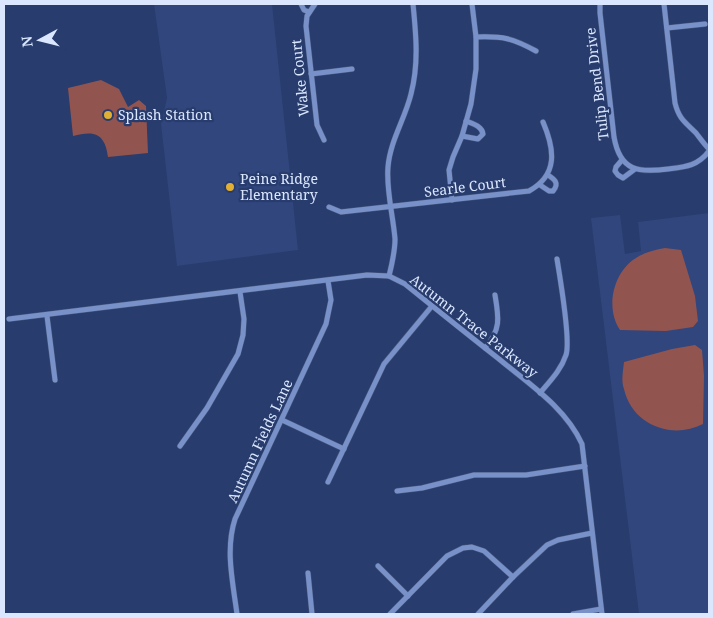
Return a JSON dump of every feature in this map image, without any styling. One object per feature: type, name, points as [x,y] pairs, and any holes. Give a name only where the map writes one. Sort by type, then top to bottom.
[{"type":"street","points":[[301,4],[304,10],[309,12]]},
{"type":"street","name":"Wake Court","points":[[314,4],[307,16],[306,26],[317,125],[324,140]]},
{"type":"street","points":[[389,276],[395,239],[388,167],[394,141],[411,95],[416,66],[416,33],[412,4]]},
{"type":"street","points":[[452,200],[449,170],[452,157],[462,136],[471,104],[476,69],[476,37],[472,4]]},
{"type":"street","name":"Tulip Bend Drive","points":[[600,4],[614,137],[616,148],[622,160],[616,167],[615,171],[618,176],[623,178],[635,169],[648,172],[696,164],[709,150]]},
{"type":"street","points":[[664,4],[677,113],[709,150]]},
{"type":"street","points":[[667,28],[705,24]]},
{"type":"street","points":[[476,37],[499,36],[517,41],[536,51]]},
{"type":"street","points":[[311,74],[352,69]]},
{"type":"street","points":[[462,136],[478,139],[483,134],[482,130],[476,125],[466,121]]},
{"type":"street","name":"Searle Court","points":[[329,207],[342,212],[529,191],[540,185],[553,190],[557,184],[548,175],[552,160],[549,136],[543,122]]},
{"type":"street","points":[[622,160],[635,169]]},
{"type":"street","points":[[540,185],[548,175]]},
{"type":"street","points":[[540,393],[560,369],[567,353],[567,338],[557,259]]},
{"type":"street","name":"Autumn Trace Parkway","points":[[9,319],[47,316],[367,275],[389,276],[405,284],[540,393],[568,419],[576,430],[582,444],[601,612]]},
{"type":"street","name":"Autumn Fields Lane","points":[[237,614],[229,548],[234,520],[326,324],[330,300],[328,281]]},
{"type":"street","points":[[180,446],[207,408],[238,354],[244,335],[240,292]]},
{"type":"street","points":[[484,348],[493,339],[498,324],[496,296]]},
{"type":"street","points":[[328,482],[384,364],[432,306]]},
{"type":"street","points":[[47,316],[55,380]]},
{"type":"street","points":[[282,420],[344,449]]},
{"type":"street","points":[[397,491],[422,488],[474,475],[526,475],[585,466]]},
{"type":"street","points":[[478,614],[513,577],[548,545],[558,540],[592,533]]},
{"type":"street","points":[[390,614],[447,556],[463,548],[472,547],[484,551],[513,577]]},
{"type":"street","points":[[378,566],[408,596]]},
{"type":"street","points":[[308,573],[312,614]]},
{"type":"street","points":[[573,614],[601,612]]},
{"type":"shaded area","name":"Peine Ridge Elementary","points":[[154,4],[272,4],[298,250],[177,266],[161,124],[167,98]]},
{"type":"shaded area","name":"Splash Station","points":[[101,80],[119,89],[128,107],[139,100],[146,106],[148,153],[108,157],[107,149],[98,136],[81,134],[73,136],[68,88]]},
{"type":"shaded area","points":[[709,213],[709,614],[639,614],[591,218],[620,215],[625,254],[641,251],[638,222]]},
{"type":"shaded area","points":[[665,248],[681,250],[695,296],[698,321],[693,327],[666,331],[620,330],[615,321],[612,301],[617,281],[628,264],[639,256]]},
{"type":"shaded area","points":[[695,345],[702,350],[704,376],[703,424],[691,429],[679,430],[655,426],[644,420],[635,412],[628,401],[622,379],[624,362]]},
{"type":"waterway","points":[[4,607],[5,614]]},
{"type":"place","name":"Splash Station","points":[[108,115]]},
{"type":"place","name":"Peine Ridge Elementary","points":[[230,187]]}]
